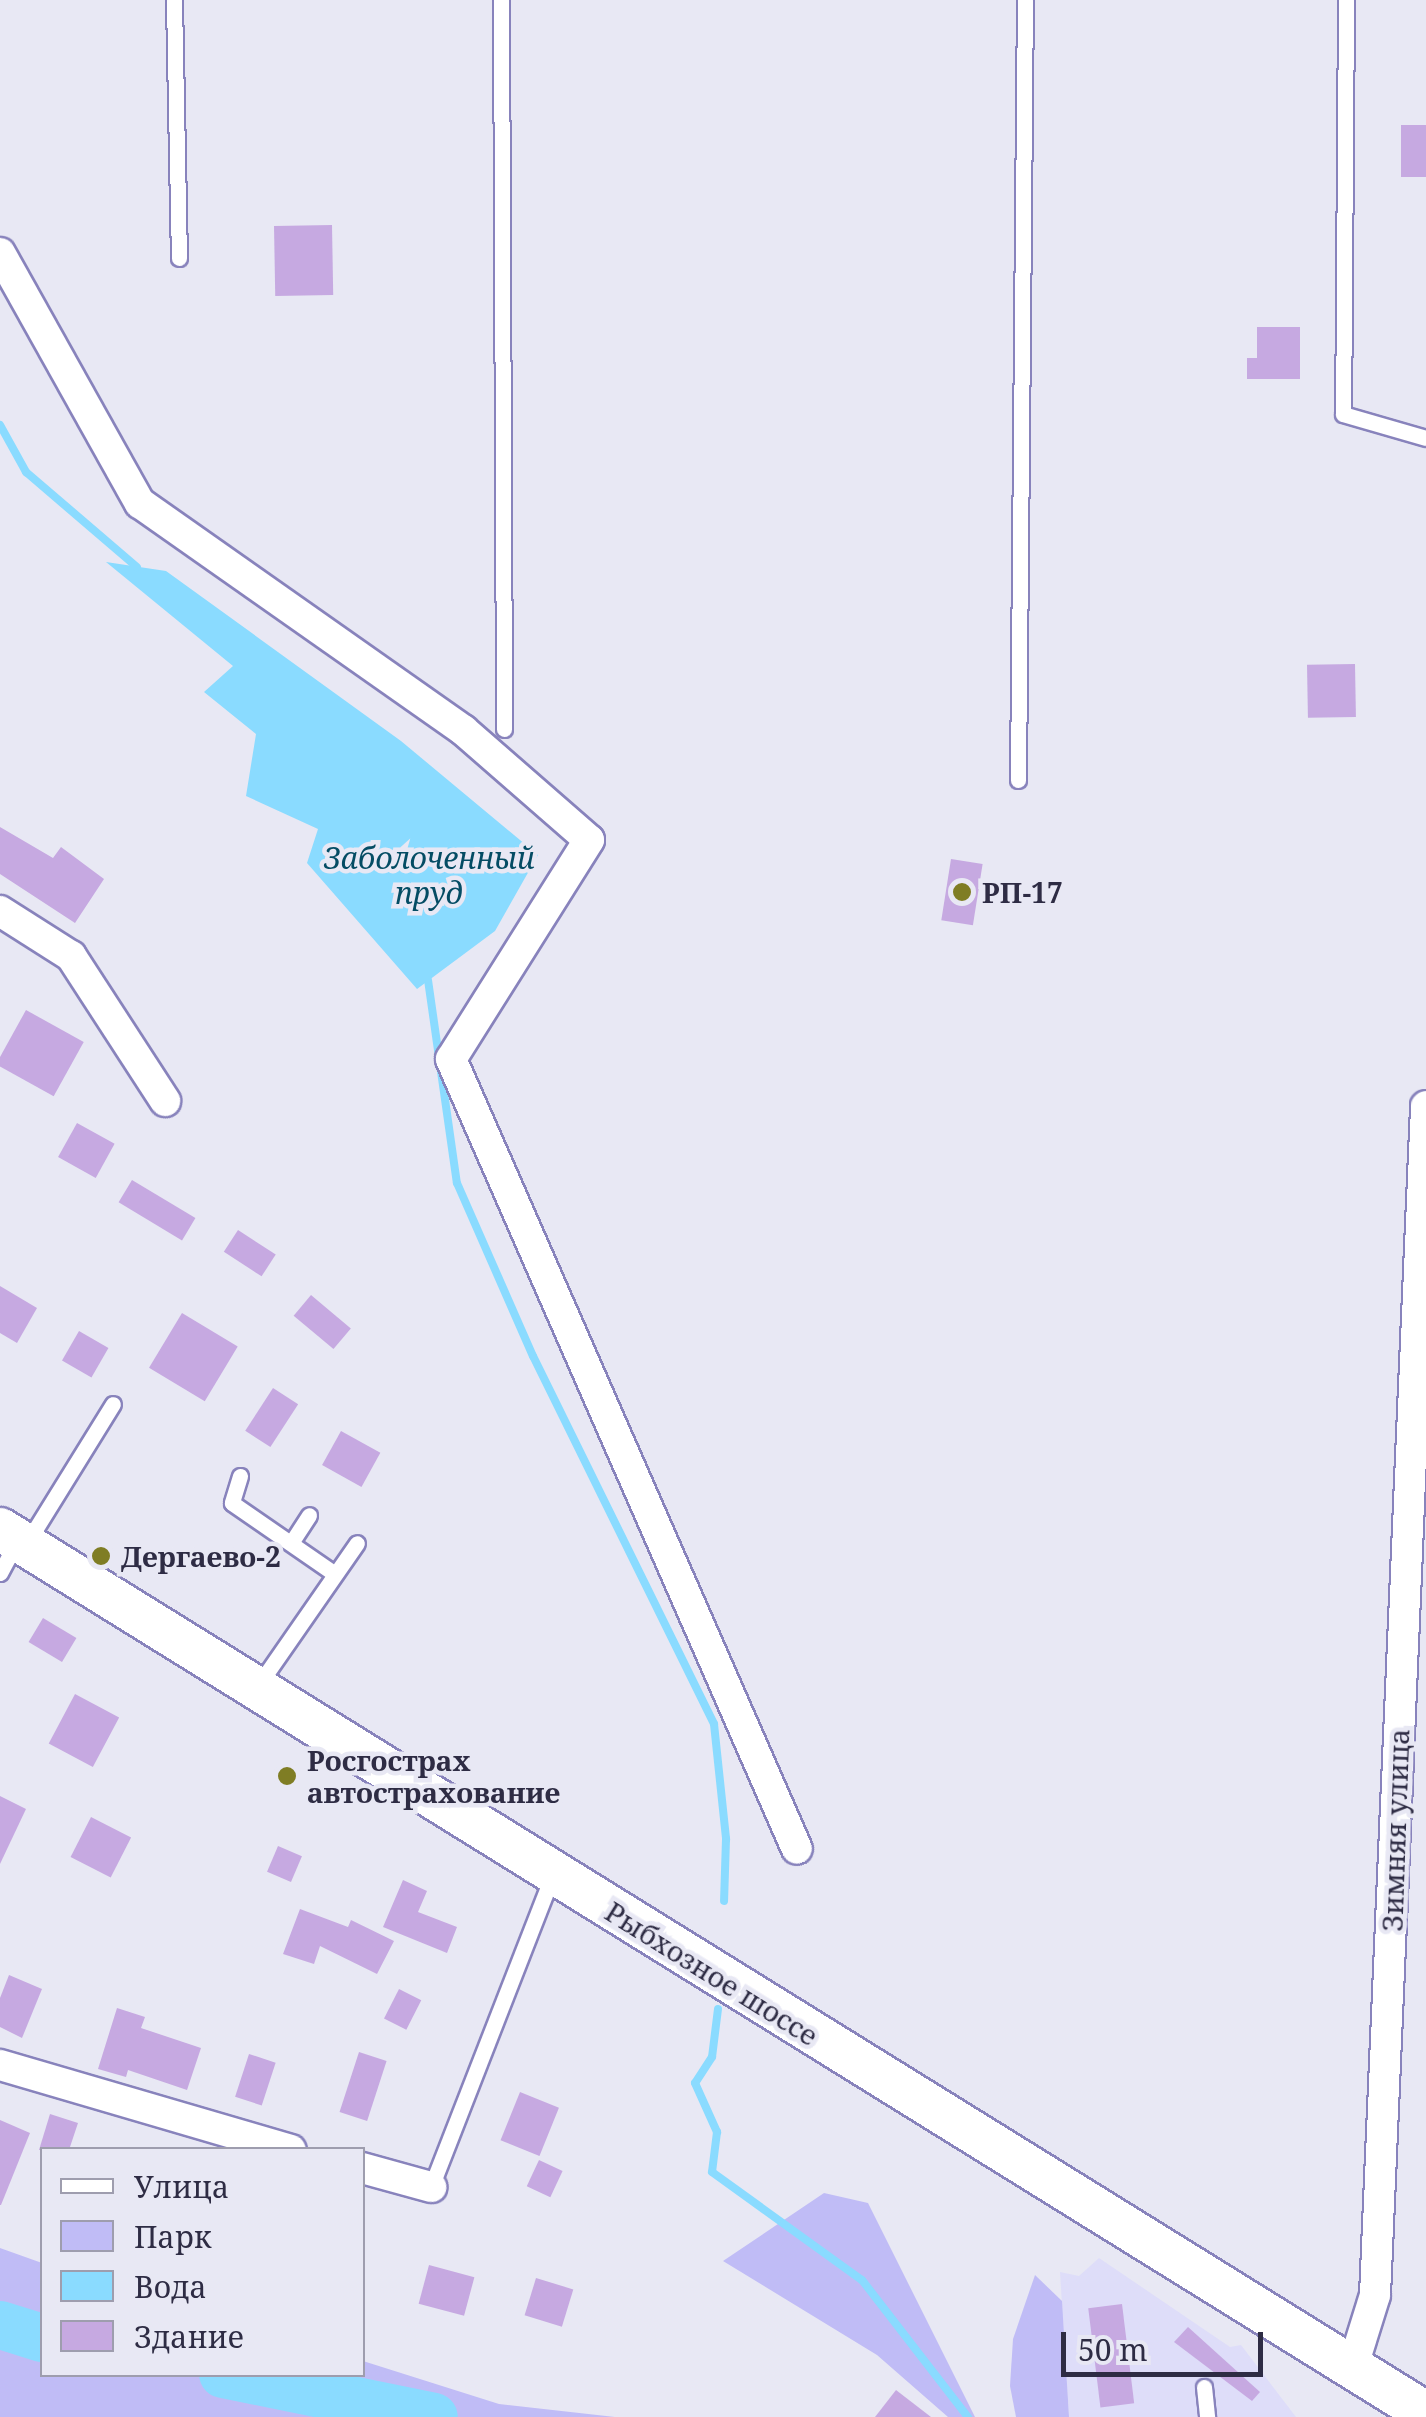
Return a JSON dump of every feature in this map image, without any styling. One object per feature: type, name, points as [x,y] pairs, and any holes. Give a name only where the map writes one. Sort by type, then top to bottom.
[{"type":"main road","name":"Рыбхозное шоссе","points":[[11,1546],[256,1688],[1426,2414]]},
{"type":"street","points":[[0,253],[140,503],[463,730],[590,840],[451,1059],[797,1849]]},
{"type":"street","points":[[0,911],[70,956],[165,1100]]},
{"type":"street","name":"Зимняя улица","points":[[1352,2369],[1376,2295],[1426,1106]]},
{"type":"street","points":[[0,2065],[281,2147]]},
{"type":"street","points":[[365,2169],[431,2186]]},
{"type":"lane","points":[[174,0],[179,258]]},
{"type":"lane","points":[[501,0],[504,729]]},
{"type":"lane","points":[[1018,780],[1025,0]]},
{"type":"lane","points":[[1346,0],[1342,414],[1426,438]]},
{"type":"lane","points":[[11,1546],[112,1404]]},
{"type":"lane","points":[[240,1476],[232,1503],[335,1574]]},
{"type":"lane","points":[[291,1543],[309,1515]]},
{"type":"lane","points":[[256,1688],[357,1542]]},
{"type":"lane","points":[[431,2186],[553,1874]]},
{"type":"lane","points":[[1204,2388],[1208,2417]]},
{"type":"shaded area","points":[[1099,2258],[1230,2347],[1241,2345],[1296,2417],[1069,2417],[1060,2272],[1079,2276]]},
{"type":"green space","points":[[824,2193],[868,2203],[975,2417],[948,2417],[877,2355],[723,2261]]},
{"type":"green space","points":[[0,2248],[40,2262],[40,2377],[365,2377],[365,2362],[499,2404],[615,2417],[0,2417]]},
{"type":"green space","points":[[1035,2275],[1062,2301],[1069,2417],[1016,2417],[1010,2386],[1013,2339]]},
{"type":"water","name":"Заболоченный пруд","points":[[106,562],[166,571],[401,741],[538,855],[495,931],[417,989],[307,863],[318,829],[246,796],[256,734],[204,692],[233,666]]},
{"type":"building","points":[[1401,125],[1426,125],[1426,177],[1401,177]]},
{"type":"building","points":[[332,225],[333,295],[275,296],[274,226]]},
{"type":"building","points":[[1257,327],[1300,327],[1300,379],[1247,379],[1247,358],[1257,358]]},
{"type":"building","points":[[1355,664],[1356,717],[1308,718],[1307,665]]},
{"type":"building","points":[[0,827],[53,858],[61,847],[104,879],[75,923],[0,874]]},
{"type":"building","name":"РП-17","points":[[951,859],[983,864],[973,925],[941,920]]},
{"type":"building","points":[[26,1010],[84,1042],[54,1096],[0,1066],[0,1057]]},
{"type":"building","points":[[77,1123],[115,1144],[96,1178],[58,1157]]},
{"type":"building","points":[[132,1180],[195,1218],[182,1240],[119,1202]]},
{"type":"building","points":[[238,1230],[276,1255],[262,1276],[224,1252]]},
{"type":"building","points":[[0,1286],[37,1308],[17,1343],[0,1333]]},
{"type":"building","points":[[311,1295],[351,1328],[333,1349],[294,1316]]},
{"type":"building","points":[[182,1313],[238,1346],[205,1401],[149,1368]]},
{"type":"building","points":[[79,1331],[108,1348],[91,1377],[62,1360]]},
{"type":"building","points":[[273,1388],[298,1404],[270,1447],[245,1431]]},
{"type":"building","points":[[341,1431],[380,1453],[361,1487],[322,1465]]},
{"type":"building","points":[[43,1618],[76,1638],[62,1662],[29,1642]]},
{"type":"building","points":[[75,1694],[119,1717],[93,1767],[49,1743]]},
{"type":"building","points":[[0,1796],[26,1809],[0,1864]]},
{"type":"building","points":[[91,1817],[131,1837],[111,1878],[71,1857]]},
{"type":"building","points":[[278,1846],[302,1856],[291,1882],[267,1872]]},
{"type":"building","points":[[403,1880],[427,1891],[418,1912],[457,1927],[447,1953],[383,1927]]},
{"type":"building","points":[[300,1909],[348,1927],[351,1920],[394,1941],[377,1974],[320,1946],[314,1964],[283,1954]]},
{"type":"building","points":[[9,1975],[42,1989],[22,2038],[0,2027],[0,1998]]},
{"type":"building","points":[[399,1989],[421,2000],[406,2030],[384,2018]]},
{"type":"building","points":[[117,2008],[145,2017],[141,2028],[201,2048],[187,2090],[128,2070],[126,2077],[98,2069]]},
{"type":"building","points":[[359,2052],[387,2061],[367,2121],[340,2112]]},
{"type":"building","points":[[249,2054],[276,2063],[262,2105],[235,2097]]},
{"type":"building","points":[[520,2092],[559,2108],[539,2156],[501,2140]]},
{"type":"building","points":[[50,2114],[78,2123],[70,2147],[39,2150]]},
{"type":"building","points":[[0,2120],[30,2133],[1,2205],[0,2205]]},
{"type":"building","points":[[539,2160],[563,2171],[550,2197],[527,2186]]},
{"type":"building","points":[[429,2265],[474,2277],[464,2316],[419,2304]]},
{"type":"building","points":[[536,2278],[573,2289],[562,2327],[525,2315]]},
{"type":"building","points":[[1122,2304],[1134,2403],[1100,2407],[1088,2308]]},
{"type":"building","points":[[1188,2327],[1260,2392],[1252,2401],[1174,2342]]},
{"type":"building","points":[[896,2390],[931,2417],[875,2417]]},
{"type":"waterway","points":[[0,425],[26,472],[137,567]]},
{"type":"waterway","points":[[428,980],[457,1183],[533,1356],[714,1724],[726,1839],[724,1901]]},
{"type":"waterway","points":[[718,2009],[712,2057],[695,2083],[717,2132],[712,2172],[862,2280],[968,2417]]},
{"type":"waterway","points":[[0,2325],[40,2337]]},
{"type":"waterway","points":[[238,2377],[434,2417]]},
{"type":"place","name":"РП-17","points":[[962,892]]},
{"type":"place","name":"Дергаево-2","points":[[101,1556]]},
{"type":"place","name":"Росгострах автострахование","points":[[287,1776]]}]
